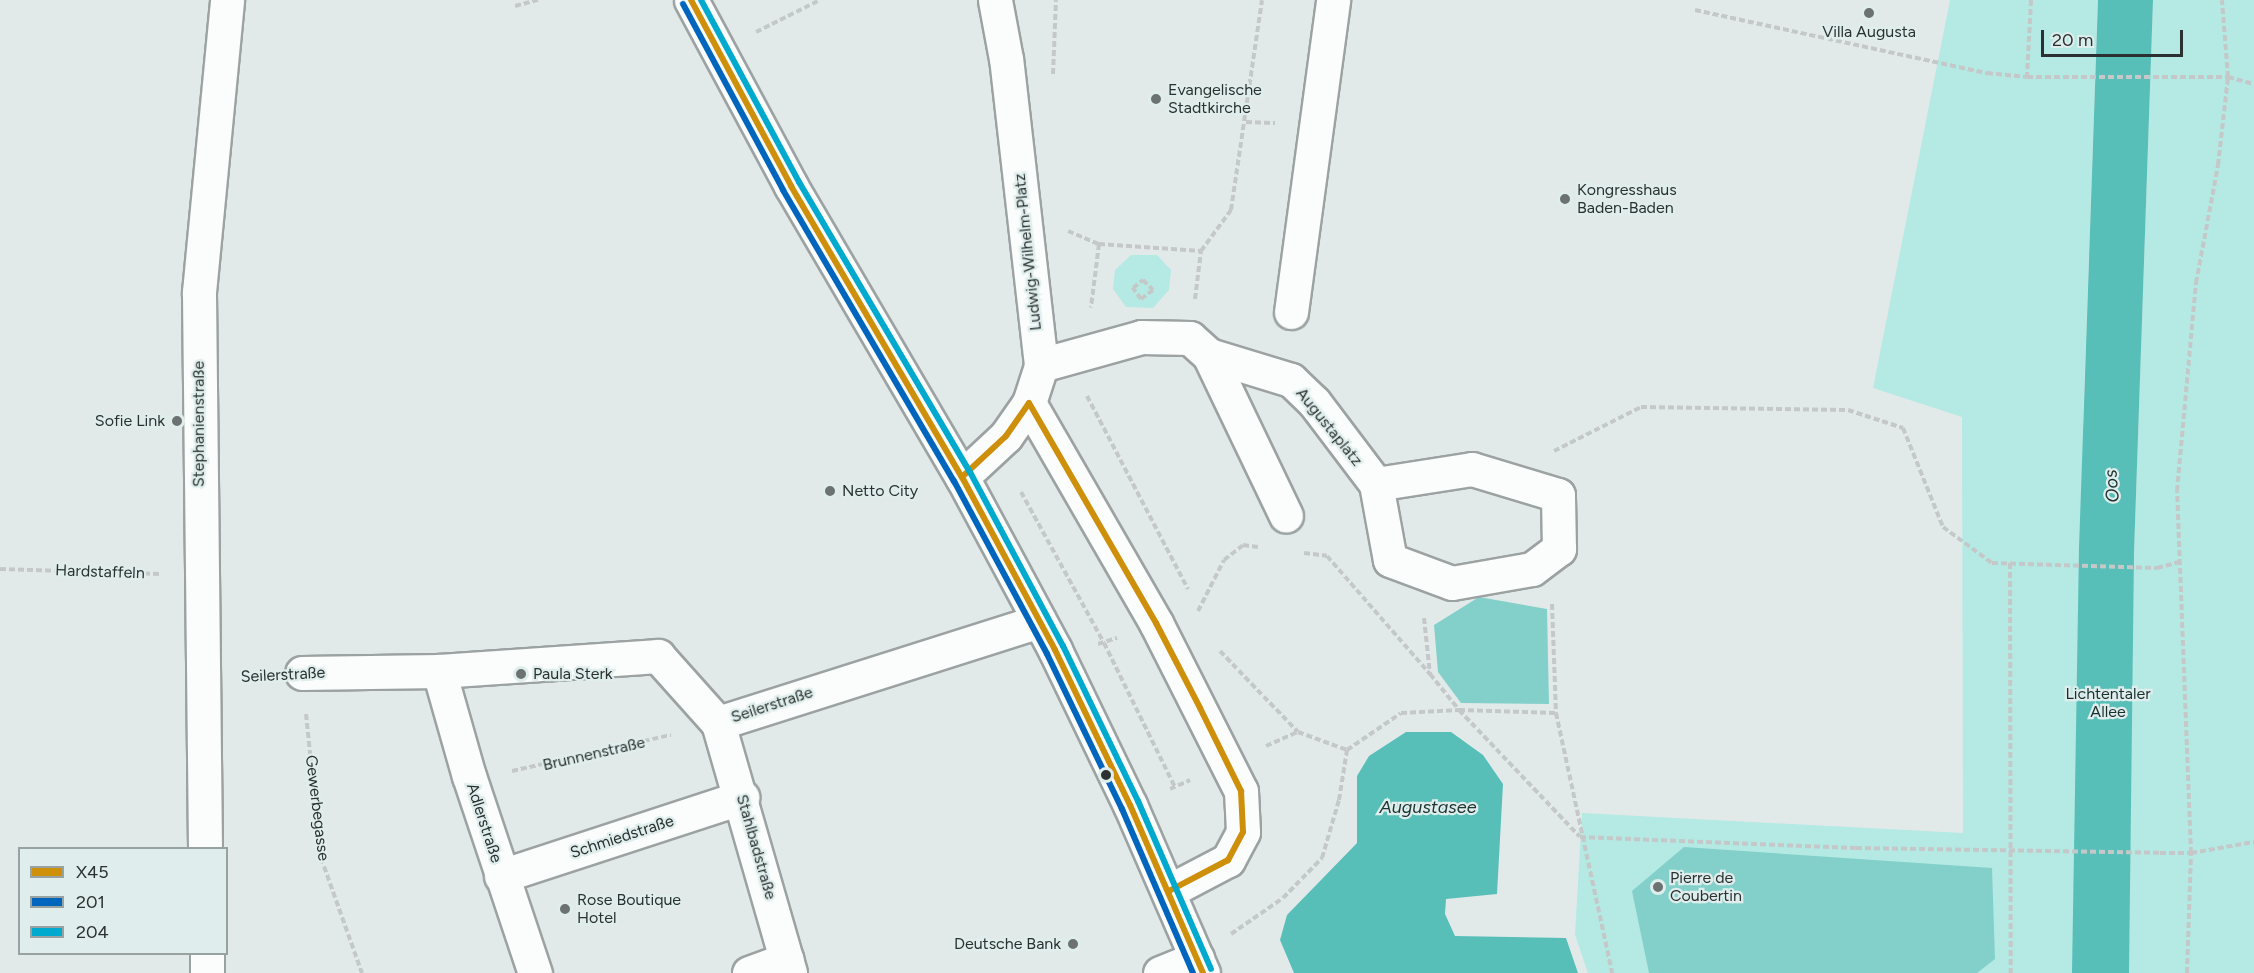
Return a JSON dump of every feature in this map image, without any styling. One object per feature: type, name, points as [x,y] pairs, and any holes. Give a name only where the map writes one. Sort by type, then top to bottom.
[{"type":"street","name":"Stephanienstraße","points":[[205,847],[200,575],[199,292],[227,0]]},
{"type":"street","points":[[691,0],[791,186],[962,477],[1055,650],[1130,805],[1200,966],[1160,973]]},
{"type":"street","name":"Ludwig-Wilhelm-Platz","points":[[962,477],[1006,436],[1029,403],[1041,365],[1006,59],[995,0]]},
{"type":"street","points":[[1291,312],[1333,0]]},
{"type":"street","name":"Augustaplatz","points":[[1041,365],[1141,338],[1199,347],[1291,380],[1314,402],[1376,484],[1390,560],[1452,583],[1532,569],[1550,556]]},
{"type":"street","points":[[1199,347],[1286,516]]},
{"type":"street","points":[[1029,403],[1156,623],[1241,791],[1243,832],[1228,860],[1168,891]]},
{"type":"street","points":[[1376,484],[1472,469],[1558,495],[1559,549],[1550,556]]},
{"type":"street","name":"Seilerstraße","points":[[302,673],[439,671],[658,656],[718,723],[1039,621]]},
{"type":"street","name":"Adlerstraße","points":[[439,671],[501,876],[536,973]]},
{"type":"street","name":"Stahlbadstraße","points":[[718,723],[742,797],[789,966]]},
{"type":"street","name":"Schmiedstraße","points":[[501,876],[742,797]]},
{"type":"street","points":[[207,955],[207,973]]},
{"type":"street","points":[[749,973],[789,966]]},
{"type":"path","points":[[515,6],[538,0]]},
{"type":"path","points":[[718,52],[820,0]]},
{"type":"path","points":[[1052,82],[1056,0]]},
{"type":"path","points":[[1199,347],[1201,250],[1231,210],[1262,0]]},
{"type":"path","points":[[2027,77],[2031,0]]},
{"type":"path","points":[[2187,973],[2191,853],[2177,491],[2196,283],[2218,165],[2228,77],[2222,0]]},
{"type":"path","points":[[1695,10],[1987,73],[2027,77],[2180,79],[2228,77],[2254,84]]},
{"type":"path","points":[[1058,227],[1099,244],[1201,250]]},
{"type":"path","points":[[1086,351],[1099,244]]},
{"type":"path","points":[[1143,280],[1153,290],[1141,299],[1133,288],[1143,280]]},
{"type":"path","points":[[1085,392],[1203,620]]},
{"type":"path","points":[[1550,453],[1573,438],[1641,407],[1848,410],[1903,428],[1943,527],[1992,563],[2157,568],[2180,562]]},
{"type":"path","points":[[1055,650],[1104,643],[1156,623],[1200,611],[1224,560],[1243,545],[1264,548]]},
{"type":"path","points":[[1296,552],[1327,556],[1459,710],[1580,837],[2010,852],[2191,853],[2254,842]]},
{"type":"path","points":[[1550,556],[1556,713],[1580,837],[1612,973]]},
{"type":"path","points":[[2010,563],[2011,973]]},
{"type":"path","name":"Hardstaffeln","points":[[0,569],[200,575]]},
{"type":"path","points":[[1420,571],[1430,674]]},
{"type":"path","points":[[1215,646],[1298,732],[1347,750]]},
{"type":"path","name":"Seilerstraße","points":[[202,680],[302,673]]},
{"type":"path","name":"Gewerbegasse","points":[[302,673],[321,858],[362,973]]},
{"type":"path","points":[[1232,945],[1229,936],[1283,898],[1322,858],[1339,800],[1347,750],[1401,713],[1459,710],[1556,713]]},
{"type":"path","name":"Brunnenstraße","points":[[469,776],[554,764],[718,723]]},
{"type":"path","points":[[1130,805],[1298,732]]},
{"type":"green space","name":"Lichtentaler Allee","points":[[1950,0],[2098,0],[2083,424],[2134,552],[2153,0],[2254,0],[2254,973],[1588,973],[1575,935],[1582,813],[1963,833],[1962,417],[1873,388]]},
{"type":"green space","points":[[1131,255],[1157,255],[1171,270],[1169,290],[1153,308],[1126,307],[1113,289],[1115,270]]},
{"type":"shaded area","points":[[1479,597],[1547,609],[1549,704],[1461,703],[1438,672],[1434,625]]},
{"type":"shaded area","points":[[1684,847],[1992,868],[1995,959],[1977,973],[1649,973],[1632,891]]},
{"type":"water","name":"Oos","points":[[2098,0],[2153,0],[2134,553],[2129,973],[2072,973],[2079,548]]},
{"type":"water","name":"Augustasee","points":[[1406,732],[1451,732],[1483,755],[1503,784],[1497,894],[1446,899],[1445,914],[1455,936],[1566,938],[1578,973],[1294,973],[1280,940],[1287,915],[1357,843],[1357,776],[1369,756]]},
{"type":"transit line","name":"X45","points":[[691,0],[791,186],[962,477],[1055,650],[1130,805],[1203,973]]},
{"type":"transit line","name":"204","points":[[701,0],[799,182],[970,472],[1063,646],[1138,801],[1211,969]]},
{"type":"transit line","name":"201","points":[[683,4],[783,190],[954,481],[1047,654],[1122,809],[1193,973]]},
{"type":"transit line","name":"X45","points":[[962,477],[1006,436],[1029,403],[1156,623],[1200,708],[1241,791],[1243,832],[1228,860],[1169,891]]},
{"type":"place","name":"Villa Augusta","points":[[1869,13]]},
{"type":"place","name":"Evangelische Stadtkirche","points":[[1156,99]]},
{"type":"place","name":"Kongresshaus Baden-Baden","points":[[1565,199]]},
{"type":"place","name":"Sofie Link","points":[[177,421]]},
{"type":"place","name":"Netto City","points":[[830,491]]},
{"type":"place","name":"Paula Sterk","points":[[521,674]]},
{"type":"place","name":"Pierre de Coubertin","points":[[1658,887]]},
{"type":"place","name":"Rose Boutique Hotel","points":[[565,909]]},
{"type":"place","name":"Deutsche Bank","points":[[1073,944]]}]
